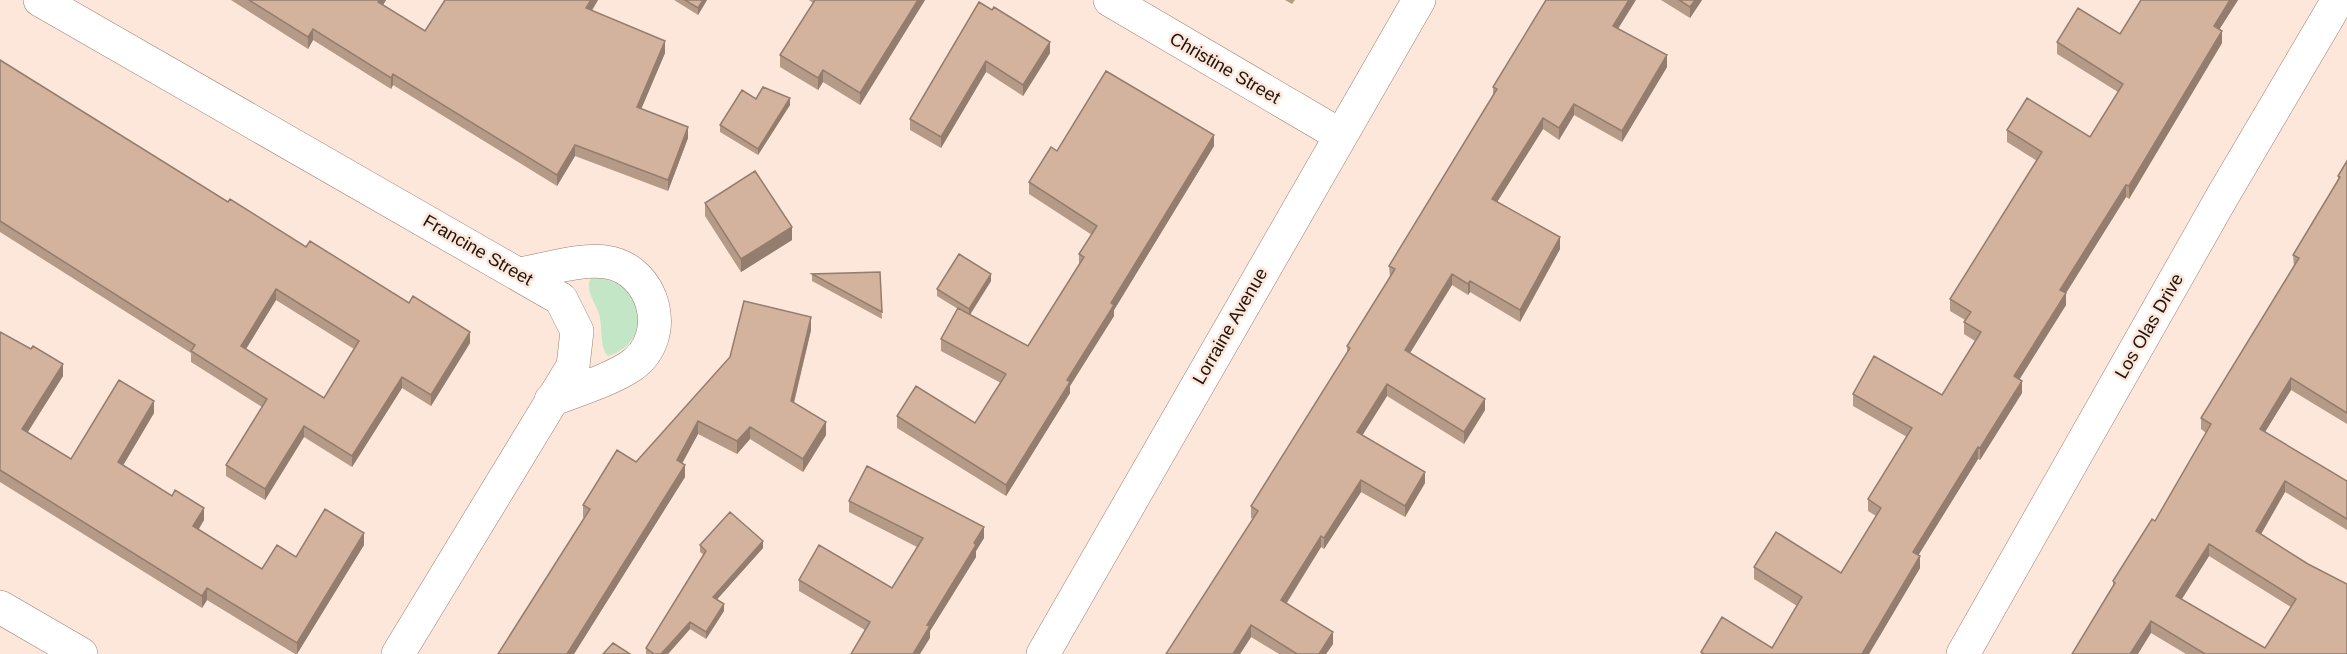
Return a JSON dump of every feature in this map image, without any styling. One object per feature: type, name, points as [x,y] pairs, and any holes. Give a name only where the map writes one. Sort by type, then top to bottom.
[{"type":"street","name":"Francine Street","points":[[40,0],[561,299],[577,331],[573,366],[398,654]]},
{"type":"street","name":"Christine Street","points":[[1110,0],[1340,135]]},
{"type":"street","name":"Lorraine Avenue","points":[[1043,654],[1419,0]]},
{"type":"street","name":"Los Olas Drive","points":[[1963,654],[2222,197],[2338,0]]},
{"type":"street","points":[[520,274],[605,261],[618,265],[642,282],[654,308],[652,339],[643,355],[631,366],[551,400]]},
{"type":"street","points":[[0,607],[81,654]]},
{"type":"green space","points":[[591,278],[608,280],[622,287],[632,297],[638,310],[638,323],[634,337],[624,348],[608,356],[603,347],[599,314],[589,287]]},
{"type":"building","points":[[249,0],[379,0],[378,2],[425,31],[445,0],[591,0],[586,8],[665,41],[637,107],[688,127],[668,180],[575,145],[557,175],[393,74],[391,78],[313,29],[308,37]]},
{"type":"building","points":[[685,0],[703,0],[698,8]]},
{"type":"building","points":[[815,0],[918,0],[860,93],[823,70],[818,78],[780,55]]},
{"type":"building","points":[[1546,0],[1629,0],[1613,26],[1667,55],[1622,131],[1574,104],[1559,128],[1543,118],[1492,199],[1560,237],[1520,310],[1470,281],[1468,284],[1452,274],[1405,350],[1485,399],[1464,432],[1387,384],[1357,432],[1425,472],[1405,506],[1361,480],[1324,538],[1321,536],[1281,600],[1333,632],[1319,654],[1297,654],[1251,625],[1233,654],[1166,654],[1258,511],[1251,506],[1350,348],[1347,346],[1395,269],[1389,266],[1497,89],[1493,87]]},
{"type":"building","points":[[1679,0],[1695,0],[1690,7]]},
{"type":"building","points":[[2141,0],[2230,0],[2214,26],[2222,31],[2129,186],[2126,185],[2060,290],[2066,293],[2014,376],[2022,381],[1913,552],[1920,556],[1862,654],[1704,654],[1701,652],[1722,617],[1772,648],[1802,597],[1754,567],[1776,532],[1841,573],[1881,508],[1868,499],[1912,428],[1853,394],[1874,356],[1942,395],[1981,332],[1964,322],[1971,312],[1950,299],[2042,152],[2007,130],[2027,98],[2090,137],[2123,84],[2057,42],[2078,8],[2120,34]]},
{"type":"building","points":[[979,2],[992,10],[994,7],[1050,42],[1023,85],[986,61],[941,137],[910,119]]},
{"type":"building","points":[[0,60],[228,202],[230,199],[306,247],[310,241],[409,303],[413,296],[470,332],[431,395],[402,377],[352,456],[304,426],[265,489],[226,465],[267,399],[191,351],[195,345],[0,221]],"holes":[[[276,289],[359,341],[324,398],[241,346]]]},
{"type":"building","points":[[1106,71],[1214,135],[1111,303],[1114,305],[1067,380],[1070,382],[1006,485],[897,416],[916,386],[975,423],[1006,374],[941,339],[958,308],[1028,346],[1084,257],[1079,254],[1097,226],[1029,182],[1051,147],[1057,151]]},
{"type":"building","points":[[763,87],[790,98],[758,149],[720,125],[742,90],[756,99]]},
{"type":"building","points":[[2347,161],[2347,413],[2291,378],[2260,429],[2347,481],[2347,519],[2285,481],[2256,531],[2308,564],[2347,584],[2347,654],[2205,654],[2151,621],[2130,654],[2072,654],[2115,583],[2113,581],[2152,519],[2155,521],[2211,424],[2201,418],[2299,258],[2293,255],[2340,177],[2338,176]],"holes":[[[2209,544],[2296,599],[2265,648],[2176,596]]]},
{"type":"building","points":[[755,171],[792,227],[741,259],[705,203]]},
{"type":"building","points":[[959,254],[991,274],[969,309],[937,289]]},
{"type":"building","points":[[880,272],[882,312],[812,274]]},
{"type":"building","points":[[744,301],[811,317],[791,401],[826,422],[803,459],[750,427],[737,441],[698,421],[677,460],[685,465],[567,654],[498,654],[590,509],[583,505],[617,450],[636,462],[730,357]]},
{"type":"building","points":[[0,332],[31,349],[33,346],[63,364],[22,429],[71,459],[119,380],[154,401],[118,462],[172,496],[175,490],[204,508],[193,526],[262,569],[277,545],[296,557],[325,509],[364,533],[297,643],[207,588],[202,596],[0,470]]},
{"type":"building","points":[[867,466],[984,527],[974,543],[976,545],[927,625],[930,626],[913,654],[851,654],[870,622],[799,580],[819,545],[892,588],[923,538],[849,501]]},
{"type":"building","points":[[730,512],[763,541],[713,597],[724,604],[706,632],[690,622],[661,654],[654,654],[646,648],[706,551],[700,545]]},
{"type":"building","points":[[613,643],[630,654],[603,654]]}]
